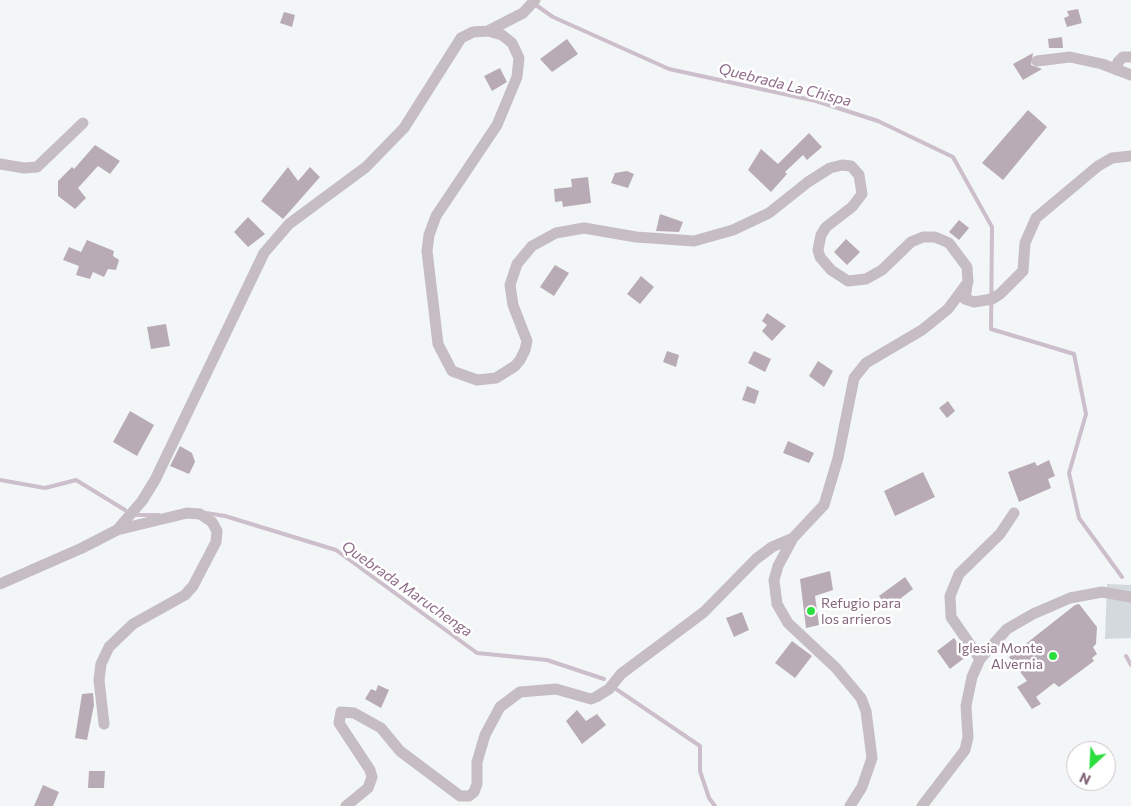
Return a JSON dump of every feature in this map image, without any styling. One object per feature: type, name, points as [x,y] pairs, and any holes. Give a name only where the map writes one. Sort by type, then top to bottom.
[{"type":"street","points":[[488,31],[523,13],[535,0]]},
{"type":"street","points":[[117,530],[142,502],[155,480],[264,253],[289,224],[366,167],[404,128],[461,38],[473,32],[488,31],[502,35],[512,43],[519,58],[517,77],[497,125],[436,216],[429,234],[427,251],[438,344],[452,371],[477,380],[496,378],[515,366],[526,350],[527,341],[513,305],[510,285],[517,264],[532,246],[556,233],[584,228],[636,236],[694,241],[733,230],[769,213],[808,182],[830,168],[842,165],[851,166],[858,175],[862,194],[852,207],[826,227],[821,236],[818,250],[824,264],[848,281],[866,279],[882,270],[911,242],[923,237],[935,237],[949,243],[967,267],[968,282],[965,299],[974,302],[984,301],[1000,294],[1023,271],[1025,243],[1036,218],[1098,166],[1112,158],[1131,156]]},
{"type":"street","points":[[1037,61],[1070,57],[1131,75]]},
{"type":"street","points":[[1117,70],[1118,62],[1123,57],[1131,57]]},
{"type":"street","points":[[0,164],[24,168],[37,167],[83,123]]},
{"type":"street","points":[[850,806],[862,787],[872,758],[866,711],[861,698],[836,668],[805,641],[788,622],[777,604],[774,580],[778,566],[793,538],[824,506],[838,458],[854,378],[866,363],[922,330],[948,309],[968,282]]},
{"type":"street","points":[[0,584],[82,548],[117,530],[187,513],[200,514],[212,522],[217,531],[216,542],[193,586],[185,595],[133,624],[109,647],[102,664],[99,680],[104,724]]},
{"type":"street","points":[[980,659],[951,617],[950,596],[960,574],[1000,534],[1014,513]]},
{"type":"street","points":[[346,806],[368,788],[372,777],[370,770],[339,723],[341,712],[354,713],[381,728],[400,751],[460,796],[468,796],[474,792],[477,784],[476,762],[485,735],[500,707],[520,692],[556,689],[591,699],[596,697],[609,689],[620,674],[704,612],[756,559],[772,547],[793,538]]},
{"type":"street","points":[[922,806],[965,750],[968,737],[966,706],[972,677],[980,659],[1007,629],[1033,614],[1070,598],[1102,592],[1131,597]]},
{"type":"shaded area","points":[[1107,584],[1131,585],[1131,638],[1105,639]]},
{"type":"building","points":[[1078,9],[1082,23],[1067,27],[1064,18],[1069,16],[1067,11]]},
{"type":"building","points":[[284,12],[295,15],[292,27],[280,23]]},
{"type":"building","points":[[1062,37],[1063,48],[1049,48],[1048,39]]},
{"type":"building","points":[[567,39],[578,54],[552,72],[540,59]]},
{"type":"building","points":[[1033,53],[1031,65],[1042,69],[1023,80],[1013,64]]},
{"type":"building","points":[[500,68],[507,82],[492,91],[484,76]]},
{"type":"building","points":[[1028,110],[1047,127],[1003,180],[982,163]]},
{"type":"building","points":[[809,133],[822,147],[807,160],[803,155],[785,172],[787,174],[771,192],[748,170],[761,149],[778,164]]},
{"type":"building","points":[[95,145],[120,161],[110,174],[98,166],[78,188],[86,198],[75,209],[58,196],[58,181],[72,167],[74,169]]},
{"type":"building","points":[[288,167],[298,181],[310,167],[320,177],[283,219],[261,201]]},
{"type":"building","points":[[627,171],[634,174],[628,188],[611,183],[615,173]]},
{"type":"building","points":[[588,177],[591,203],[563,207],[562,201],[555,202],[554,189],[572,187],[571,179]]},
{"type":"building","points":[[660,214],[683,222],[679,232],[656,231]]},
{"type":"building","points":[[248,217],[265,234],[248,247],[234,232]]},
{"type":"building","points":[[959,220],[969,228],[959,240],[949,232]]},
{"type":"building","points":[[846,239],[860,252],[847,265],[834,252]]},
{"type":"building","points":[[87,240],[114,251],[113,256],[119,260],[116,270],[108,269],[104,277],[93,272],[90,279],[76,275],[79,266],[63,260],[69,247],[81,252]]},
{"type":"building","points":[[555,265],[569,273],[554,296],[540,287]]},
{"type":"building","points":[[641,276],[654,287],[640,304],[627,294]]},
{"type":"building","points":[[767,313],[786,326],[772,341],[762,331],[767,325],[762,321]]},
{"type":"building","points":[[166,324],[170,346],[151,349],[147,327]]},
{"type":"building","points":[[667,351],[679,355],[676,367],[663,362]]},
{"type":"building","points":[[754,351],[771,359],[765,372],[748,363]]},
{"type":"building","points":[[818,361],[833,371],[824,387],[809,376]]},
{"type":"building","points":[[747,386],[759,391],[755,404],[742,400]]},
{"type":"building","points":[[948,401],[955,411],[947,418],[939,408]]},
{"type":"building","points":[[130,411],[154,425],[137,456],[113,442]]},
{"type":"building","points":[[788,441],[814,453],[809,463],[783,453]]},
{"type":"building","points":[[180,446],[192,453],[195,462],[189,474],[170,466]]},
{"type":"building","points":[[1049,460],[1055,476],[1048,479],[1051,488],[1019,502],[1008,472],[1035,462],[1037,466]]},
{"type":"building","points":[[923,472],[935,497],[895,516],[884,491]]},
{"type":"building","name":"Refugio para los arrieros","points":[[830,571],[833,590],[815,596],[819,625],[806,628],[800,579]]},
{"type":"building","points":[[905,577],[913,589],[888,608],[879,596]]},
{"type":"building","name":"Iglesia Monte Alvernia","points":[[1079,604],[1097,627],[1096,644],[1093,647],[1097,654],[1092,658],[1094,661],[1059,687],[1054,683],[1036,697],[1041,704],[1032,709],[1017,687],[1027,681],[1009,657],[1075,605]]},
{"type":"building","points":[[742,612],[749,630],[734,637],[726,618]]},
{"type":"building","points":[[954,638],[967,656],[950,669],[937,651]]},
{"type":"building","points":[[792,641],[812,656],[795,678],[775,663]]},
{"type":"building","points":[[378,685],[389,690],[381,708],[365,699],[371,689],[376,691]]},
{"type":"building","points":[[93,693],[94,705],[87,740],[75,738],[82,694]]},
{"type":"building","points":[[577,710],[586,721],[597,714],[606,725],[582,744],[566,721]]},
{"type":"building","points":[[89,771],[105,771],[104,788],[88,788]]},
{"type":"building","points":[[43,785],[59,792],[53,806],[34,806]]},
{"type":"waterway","name":"Quebrada La Chispa","points":[[533,3],[553,17],[669,69],[816,101],[878,121],[953,157],[992,227],[991,329],[1074,354],[1086,414],[1069,473],[1079,518],[1122,577]]},
{"type":"waterway","name":"Quebrada Maruchenga","points":[[0,480],[45,488],[76,480],[125,510]]},
{"type":"waterway","name":"Quebrada Maruchenga","points":[[206,513],[225,516],[336,550],[477,653],[547,660],[604,679]]},
{"type":"waterway","name":"Quebrada Maruchenga","points":[[137,515],[159,515]]},
{"type":"waterway","name":"Quebrada La Chispa","points":[[1126,656],[1131,665]]},
{"type":"waterway","name":"Quebrada Maruchenga","points":[[616,689],[700,746],[700,771],[709,798],[715,806]]},
{"type":"place","name":"Refugio para los arrieros","points":[[811,611]]},
{"type":"place","name":"Iglesia Monte Alvernia","points":[[1053,656]]}]
